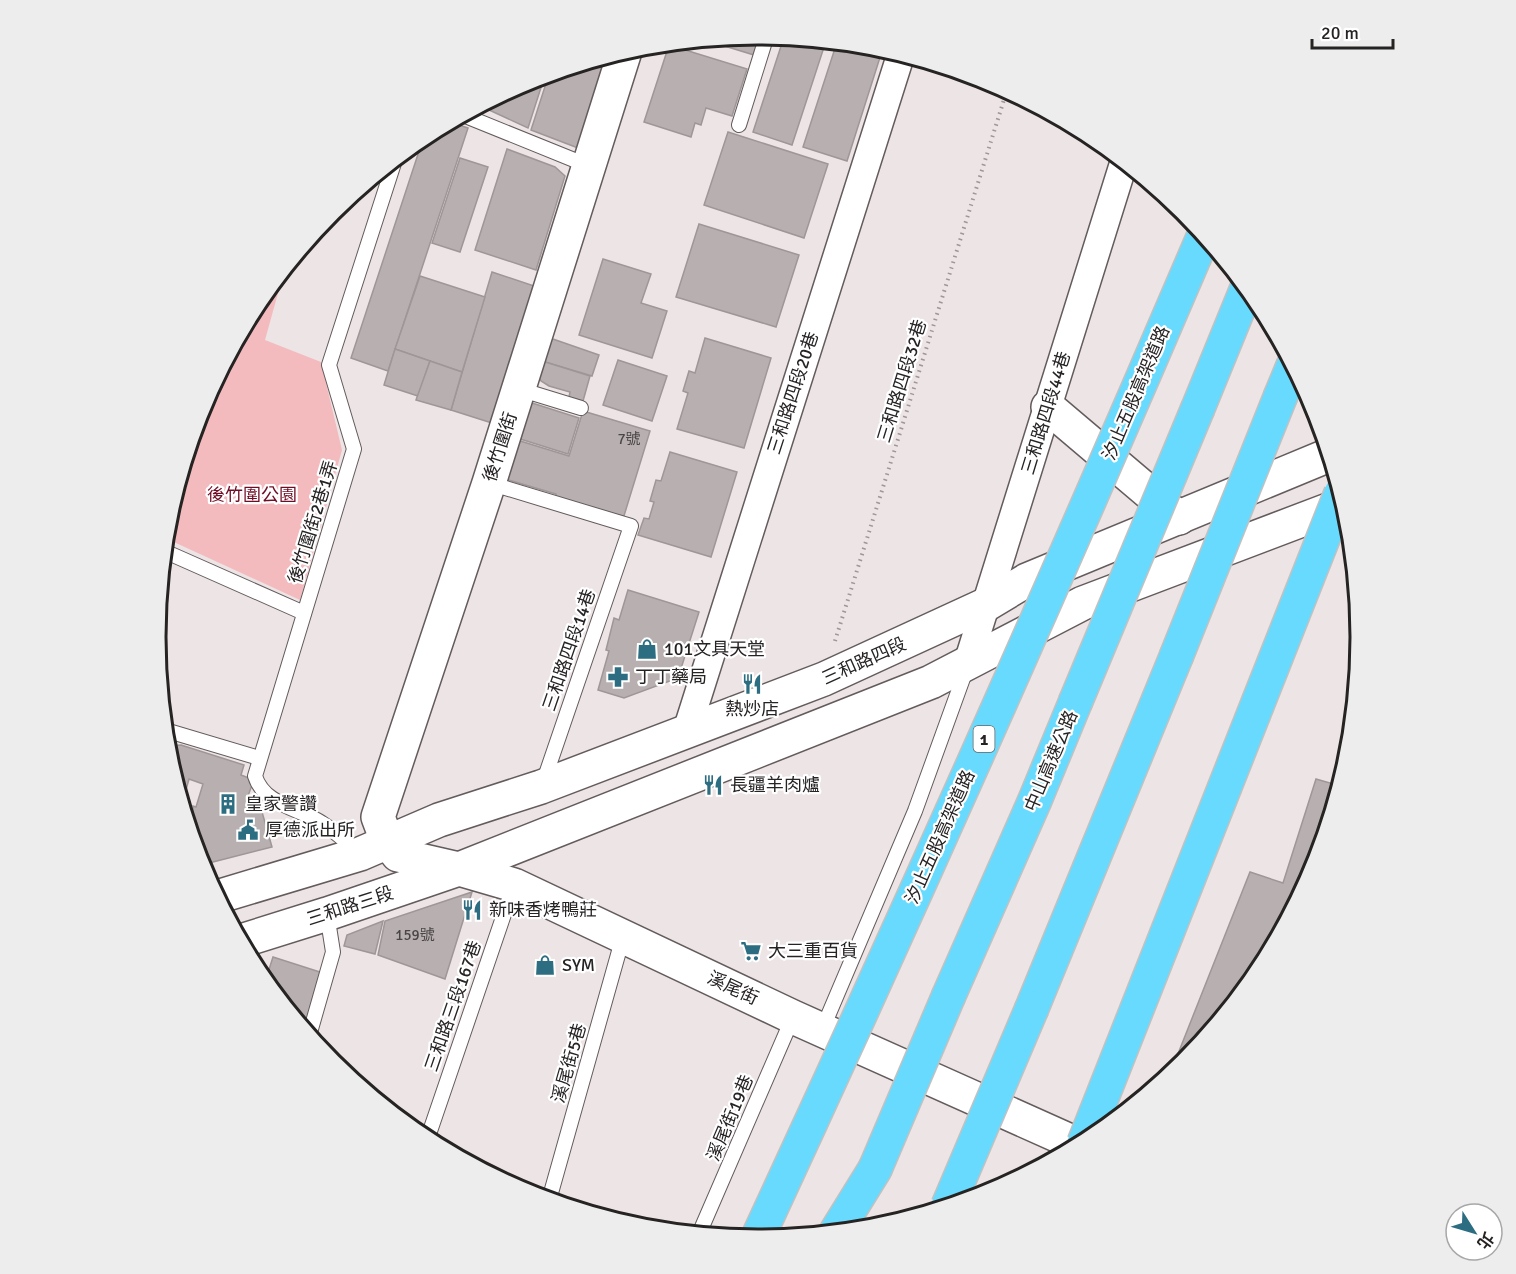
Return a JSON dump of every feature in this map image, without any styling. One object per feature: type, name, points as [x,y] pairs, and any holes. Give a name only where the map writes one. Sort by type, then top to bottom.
[{"type":"highway","name":"汐止五股高架道路","points":[[762,1229],[837,1066],[1098,482],[1200,244]]},
{"type":"highway","name":"中山高速公路","points":[[852,1221],[1035,800],[1243,298]]},
{"type":"highway","points":[[952,1196],[1032,1008],[1287,381]]},
{"type":"highway","points":[[1091,1126],[1335,507]]},
{"type":"highway","points":[[842,1223],[875,1169]]},
{"type":"main road","name":"後竹圍街","points":[[374,847],[378,817],[489,483],[622,61]]},
{"type":"main road","points":[[1048,407],[1179,518]]},
{"type":"main road","name":"三和路四段","points":[[374,847],[439,820],[541,787],[824,679],[987,604],[1027,580],[1322,458]]},
{"type":"main road","points":[[459,869],[931,682],[1083,603],[1336,507]]},
{"type":"main road","points":[[225,894],[374,847]]},
{"type":"main road","name":"溪尾街","points":[[374,847],[514,885],[808,1024],[1069,1140]]},
{"type":"main road","name":"三和路三段","points":[[249,939],[459,869]]},
{"type":"street","name":"三和路四段20巷","points":[[686,733],[898,62]]},
{"type":"street","name":"三和路四段44巷","points":[[967,665],[1122,170]]},
{"type":"lane","points":[[739,125],[764,45]]},
{"type":"lane","points":[[478,116],[589,166]]},
{"type":"lane","name":"後竹圍街2巷1弄","points":[[374,847],[285,805],[258,787],[255,776],[354,449],[329,365],[391,173]]},
{"type":"lane","points":[[519,389],[581,408]]},
{"type":"lane","name":"三和路四段14巷","points":[[489,483],[632,526],[541,787]]},
{"type":"lane","points":[[172,554],[304,613]]},
{"type":"lane","name":"溪尾街19巷","points":[[703,1226],[915,811],[967,665]]},
{"type":"lane","points":[[174,733],[259,758]]},
{"type":"lane","name":"三和路三段167巷","points":[[430,1130],[514,885]]},
{"type":"lane","points":[[312,1025],[333,952],[327,914]]},
{"type":"lane","name":"溪尾街5巷","points":[[551,1192],[624,936]]},
{"type":"path","name":"三和路四段32巷","points":[[824,679],[1004,99]]},
{"type":"green space","name":"後竹圍公園","points":[[279,290],[265,340],[321,362],[342,450],[300,600],[174,542],[186,484],[211,410],[245,341]]},
{"type":"building","points":[[757,45],[754,55],[724,46]]},
{"type":"building","points":[[781,46],[823,49],[792,145],[753,132]]},
{"type":"building","points":[[684,50],[747,69],[732,116],[706,108],[701,125],[695,123],[691,137],[644,122],[667,52]]},
{"type":"building","points":[[834,50],[880,58],[847,161],[803,147]]},
{"type":"building","points":[[606,65],[578,148],[531,130],[546,84]]},
{"type":"building","points":[[541,86],[528,128],[489,110],[531,90]]},
{"type":"building","points":[[460,125],[468,128],[388,371],[351,358],[419,152]]},
{"type":"building","points":[[728,132],[828,164],[804,238],[704,205]]},
{"type":"building","points":[[507,149],[555,167],[565,176],[536,270],[475,250]]},
{"type":"building","points":[[460,158],[488,167],[460,252],[432,243]]},
{"type":"building","points":[[699,224],[799,255],[776,327],[676,297]]},
{"type":"building","points":[[603,259],[651,274],[641,303],[667,311],[652,358],[579,335]]},
{"type":"building","points":[[492,272],[534,286],[495,424],[451,410]]},
{"type":"building","points":[[420,276],[485,297],[462,372],[395,349]]},
{"type":"building","points":[[550,338],[599,355],[592,376],[542,361]]},
{"type":"building","points":[[705,338],[771,358],[744,448],[677,429],[688,393],[683,391],[689,371],[695,373]]},
{"type":"building","points":[[395,349],[430,361],[418,396],[384,385]]},
{"type":"building","points":[[618,360],[667,376],[652,421],[603,405]]},
{"type":"building","points":[[430,361],[462,372],[451,410],[416,400]]},
{"type":"building","points":[[542,361],[590,376],[583,401],[569,397],[570,392],[549,386],[541,381],[539,378]]},
{"type":"building","points":[[529,402],[579,418],[568,454],[517,438]]},
{"type":"building","points":[[583,411],[650,431],[623,519],[555,498],[556,494],[505,479],[517,440],[569,456]]},
{"type":"building","points":[[670,452],[737,472],[711,557],[638,535],[644,518],[649,519],[654,502],[650,501],[656,480],[661,481]]},
{"type":"building","points":[[628,590],[699,612],[678,678],[624,698],[598,690],[609,651],[606,650],[614,618],[619,620]]},
{"type":"building","name":"皇家警讚","points":[[176,745],[244,765],[241,775],[254,780],[246,801],[258,798],[272,847],[210,863],[192,811],[193,806],[196,807],[203,784],[189,779],[186,790]]},
{"type":"building","points":[[1316,779],[1332,783],[1305,864],[1271,933],[1228,997],[1177,1056],[1250,872],[1283,883]]},
{"type":"building","points":[[472,892],[445,979],[378,955],[385,921]]},
{"type":"building","points":[[383,921],[375,954],[344,946],[347,935]]},
{"type":"building","points":[[273,957],[323,973],[308,1021],[288,997],[269,970]]},
{"type":"place","name":"101文具天堂","points":[[647,649]]},
{"type":"place","name":"丁丁藥局","points":[[618,677]]},
{"type":"place","name":"熱炒店","points":[[752,684]]},
{"type":"place","name":"長疆羊肉爐","points":[[713,785]]},
{"type":"place","name":"皇家警讚","points":[[228,804]]},
{"type":"place","name":"厚德派出所","points":[[248,830]]},
{"type":"place","name":"新味香烤鴨莊","points":[[472,910]]},
{"type":"place","name":"大三重百貨","points":[[751,951]]},
{"type":"place","name":"SYM","points":[[545,965]]}]
